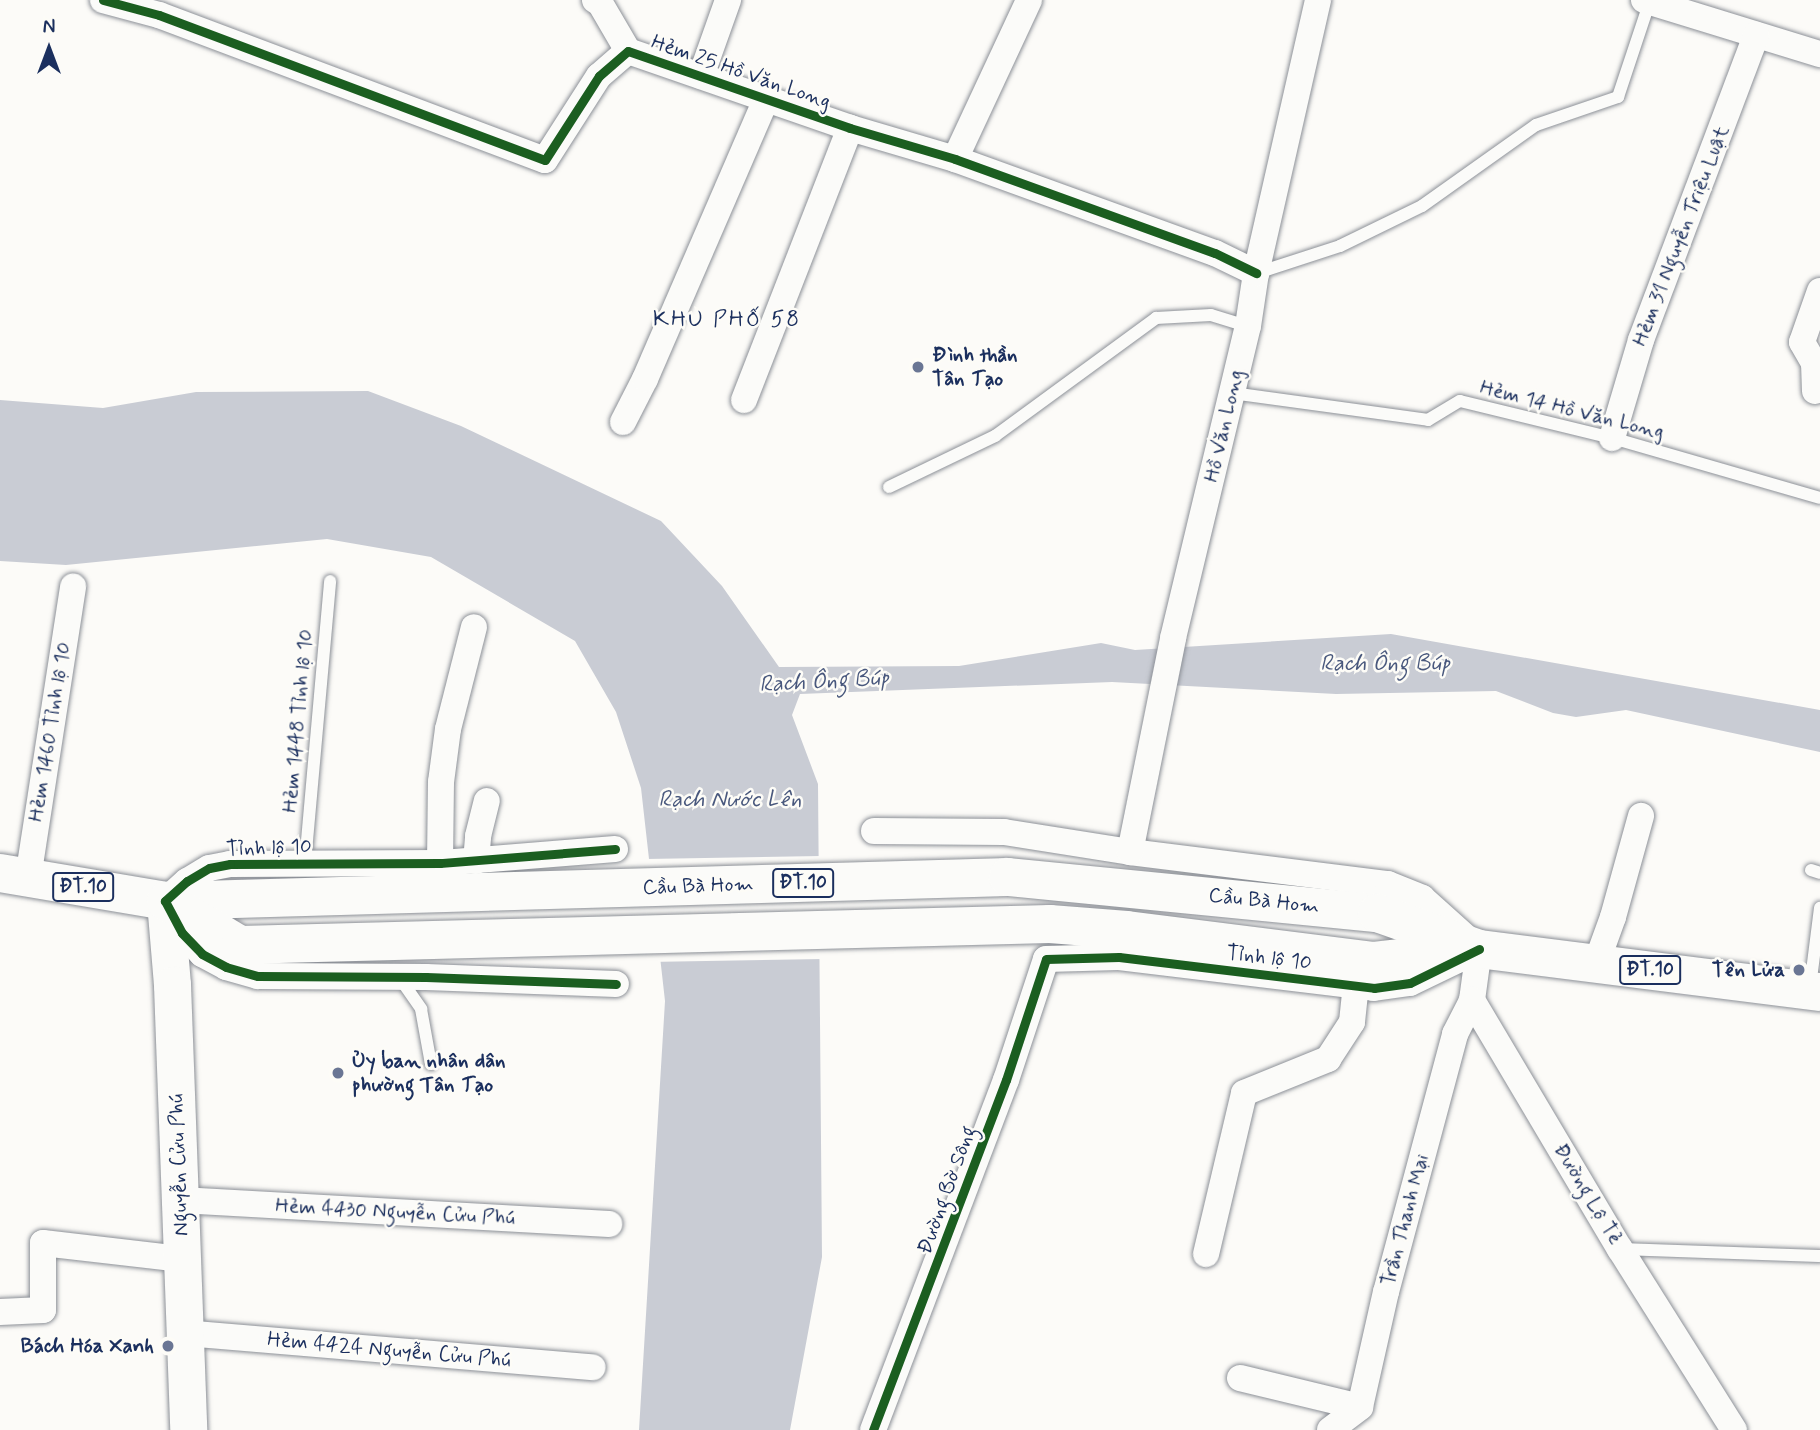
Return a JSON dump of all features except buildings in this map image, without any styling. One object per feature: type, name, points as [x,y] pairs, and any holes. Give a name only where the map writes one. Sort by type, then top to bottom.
[{"type":"main road","name":"ĐT.10","points":[[14,875],[165,901],[240,944],[1050,924],[1127,930],[1365,974]]},
{"type":"main road","name":"Cầu Bà Hom","points":[[165,901],[1008,877],[1377,913]]},
{"type":"main road","name":"Nguyễn Cửu Phú","points":[[165,901],[172,985],[188,1430]]},
{"type":"main road","name":"Tỉnh lộ 10","points":[[1377,913],[1479,949],[1815,991]]},
{"type":"main road","name":"Tỉnh lộ 10","points":[[1365,974],[1479,949]]},
{"type":"street","name":"Hẻm 25 Hồ Văn Long","points":[[103,0],[159,15],[545,160],[599,76],[628,51],[850,128],[955,159],[1215,253],[1256,273]]},
{"type":"street","points":[[595,0],[600,3],[628,51]]},
{"type":"street","points":[[701,76],[728,0]]},
{"type":"street","points":[[955,159],[1029,0]]},
{"type":"street","name":"Hồ Văn Long","points":[[1130,852],[1173,638],[1248,326],[1256,273],[1318,0]]},
{"type":"street","points":[[1647,1],[1694,7],[1756,35],[1820,54]]},
{"type":"street","name":"Hẻm 31 Nguyễn Triệu Luật","points":[[1612,438],[1641,340],[1756,35]]},
{"type":"street","points":[[623,422],[651,366],[766,99]]},
{"type":"street","points":[[744,400],[850,128]]},
{"type":"street","points":[[1815,391],[1814,363],[1802,342],[1820,291]]},
{"type":"street","name":"Hẻm 1460 Tỉnh lộ 10","points":[[14,875],[73,586]]},
{"type":"street","points":[[440,863],[441,782],[448,729],[474,627]]},
{"type":"street","points":[[476,861],[478,836],[487,801]]},
{"type":"street","points":[[1596,964],[1614,917],[1641,816]]},
{"type":"street","points":[[874,831],[983,831],[1388,884],[1422,898],[1479,949],[1472,1000]]},
{"type":"street","name":"Tỉnh lộ 10","points":[[165,901],[187,881],[209,868],[254,863],[440,863],[615,849]]},
{"type":"street","points":[[165,901],[182,933],[202,954],[226,967],[258,976],[399,977],[616,984]]},
{"type":"street","name":"Tỉnh lộ 10","points":[[1046,959],[1119,957],[1365,974]]},
{"type":"street","name":"Đường Bờ Sông","points":[[873,1430],[1006,1080],[1046,959]]},
{"type":"street","points":[[1206,1254],[1244,1093],[1328,1059],[1352,1022],[1365,974]]},
{"type":"street","name":"Đường Lộ Tẻ","points":[[1472,1000],[1620,1249],[1734,1430]]},
{"type":"street","name":"Trần Thanh Mại","points":[[1360,1407],[1386,1292],[1455,1034],[1472,1000]]},
{"type":"street","name":"Hẻm 4430 Nguyễn Cửu Phú","points":[[180,1199],[609,1224]]},
{"type":"street","points":[[0,1312],[43,1310],[43,1243],[182,1259]]},
{"type":"street","name":"Hẻm 4424 Nguyễn Cửu Phú","points":[[184,1333],[593,1367]]},
{"type":"street","points":[[1240,1378],[1360,1407]]},
{"type":"street","points":[[1330,1430],[1360,1407]]},
{"type":"lane","points":[[1256,273],[1340,246],[1364,235],[1422,206],[1536,125],[1618,97],[1647,1]]},
{"type":"lane","points":[[889,487],[995,436],[1156,318],[1210,314],[1248,326]]},
{"type":"lane","name":"Hẻm 14 Hồ Văn Long","points":[[1232,393],[1428,420],[1460,401],[1612,438],[1820,498]]},
{"type":"lane","name":"Hẻm 1448 Tỉnh lộ 10","points":[[305,863],[330,581]]},
{"type":"lane","points":[[1815,991],[1820,908]]},
{"type":"lane","points":[[399,977],[421,1009],[431,1064]]},
{"type":"lane","points":[[1620,1249],[1820,1256]]},
{"type":"water","name":"Rạch Nước Lên","points":[[368,391],[461,426],[661,521],[722,586],[779,667],[959,666],[1101,643],[1135,650],[1391,634],[1820,710],[1820,752],[1626,710],[1576,717],[1553,713],[1496,691],[1336,694],[1112,682],[800,694],[792,715],[818,784],[822,1257],[790,1430],[639,1430],[665,1001],[641,788],[616,712],[575,641],[431,557],[327,539],[66,565],[0,561],[0,400],[103,408],[196,392]]},
{"type":"pier","points":[[821,856],[823,959],[648,962],[646,859]]},
{"type":"cycle path","points":[[103,0],[159,15],[545,160],[599,76],[628,51],[850,128],[955,159],[1215,253],[1256,273]]},
{"type":"cycle path","points":[[615,849],[440,863],[230,864],[209,868],[187,881],[165,901],[182,933],[202,954],[226,967],[258,976],[426,977],[616,984]]},
{"type":"cycle path","points":[[873,1430],[1006,1080],[1046,959],[1119,957],[1374,988],[1410,983],[1479,949]]},
{"type":"place","name":"Đình thần Tân Tạo","points":[[918,367]]},
{"type":"place","name":"Tên Lửa","points":[[1799,970]]},
{"type":"place","name":"Ủy ban nhân dân phường Tân Tạo","points":[[338,1073]]},
{"type":"place","name":"Bách Hóa Xanh","points":[[168,1346]]},
{"type":"district","name":"KHU PHỐ 58","points":[[727,320]]},
{"type":"water label","name":"Rạch Ông Búp","points":[[1385,664]]},
{"type":"water label","name":"Rạch Ông Búp","points":[[824,682]]}]
